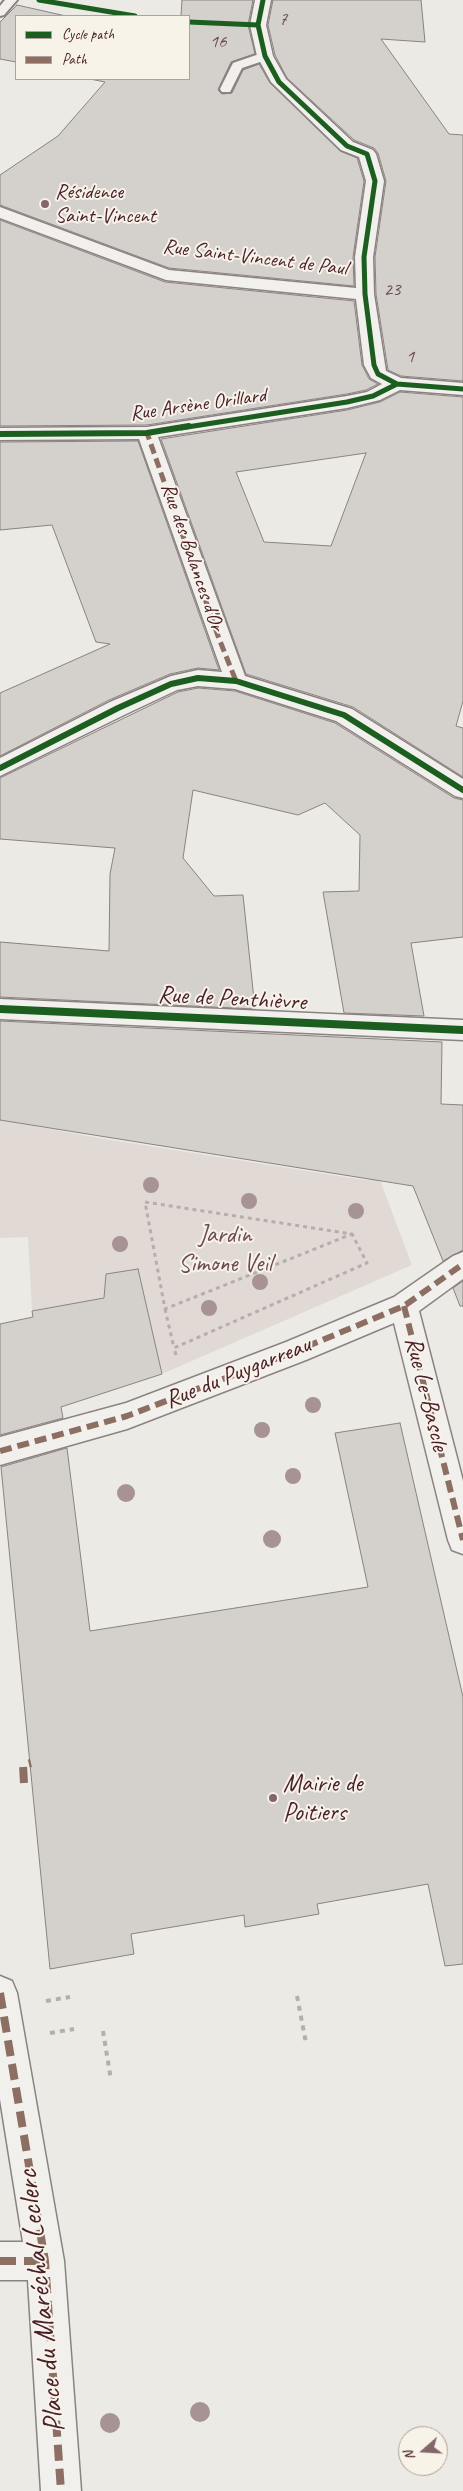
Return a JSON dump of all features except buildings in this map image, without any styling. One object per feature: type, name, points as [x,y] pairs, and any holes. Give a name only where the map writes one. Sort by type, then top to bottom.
[{"type":"street","points":[[263,0],[258,25],[265,56],[279,82],[347,146],[366,154],[375,181],[364,257],[365,294],[374,365],[378,374],[397,384],[463,389]]},
{"type":"street","name":"Rue Saint-Vincent de Paul","points":[[0,212],[166,275],[365,294]]},
{"type":"street","name":"Rue Arsène Orillard","points":[[0,434],[147,433],[347,402],[373,396],[397,384]]},
{"type":"street","name":"Rue des Balances d'Or","points":[[147,433],[236,681]]},
{"type":"street","points":[[0,768],[118,708],[171,684],[198,678],[236,681],[344,715],[463,790]]},
{"type":"street","name":"Rue de Penthièvre","points":[[0,1009],[463,1030]]},
{"type":"street","name":"Rue du Puygarreau","points":[[0,1451],[127,1416],[187,1394],[404,1306],[463,1264]]},
{"type":"street","name":"Rue Le-Bascle","points":[[404,1306],[463,1540]]},
{"type":"street","name":"Place du Maréchal Leclerc","points":[[0,1993],[44,2261],[61,2491]]},
{"type":"street","points":[[0,2261],[44,2261]]},
{"type":"lane","points":[[0,13],[11,0]]},
{"type":"lane","points":[[226,89],[237,66],[265,56]]},
{"type":"path","points":[[187,1394],[165,1309],[145,1202],[352,1234]]},
{"type":"path","points":[[165,1309],[352,1234]]},
{"type":"path","points":[[174,1348],[367,1262],[352,1234]]},
{"type":"path","points":[[297,1996],[306,2043]]},
{"type":"path","points":[[41,2002],[70,1997]]},
{"type":"path","points":[[45,2034],[74,2029]]},
{"type":"path","points":[[103,2032],[111,2080]]},
{"type":"green space","name":"Jardin Simone Veil","points":[[0,1120],[99,1138],[364,1180],[380,1180],[412,1265],[162,1374],[138,1269],[106,1274],[104,1298],[32,1311],[28,1237],[0,1238]]},
{"type":"marked path","points":[[150,432],[147,433],[218,636],[236,681],[240,682]]},
{"type":"marked path","points":[[0,1451],[127,1416],[296,1351],[404,1306],[463,1264]]},
{"type":"marked path","points":[[404,1306],[463,1540]]},
{"type":"marked path","points":[[24,1783],[23,1765],[31,1763]]},
{"type":"marked path","points":[[0,1993],[45,2261],[61,2491]]},
{"type":"marked path","points":[[0,2261],[45,2261]]},
{"type":"cycle path","points":[[39,0],[129,15]]},
{"type":"cycle path","points":[[263,0],[258,25],[265,56],[279,82],[347,146],[367,154],[375,181],[364,257],[365,294],[374,365],[378,374],[397,384],[463,389]]},
{"type":"cycle path","points":[[190,22],[258,25]]},
{"type":"cycle path","points":[[0,434],[147,433],[347,402],[373,396],[397,384]]},
{"type":"cycle path","points":[[0,768],[118,708],[171,684],[198,678],[236,681],[344,715],[463,790]]},
{"type":"cycle path","points":[[0,1009],[463,1030]]},
{"type":"place","name":"Résidence Saint-Vincent","points":[[45,204]]},
{"type":"place","name":"Mairie de Poitiers","points":[[273,1798]]}]
